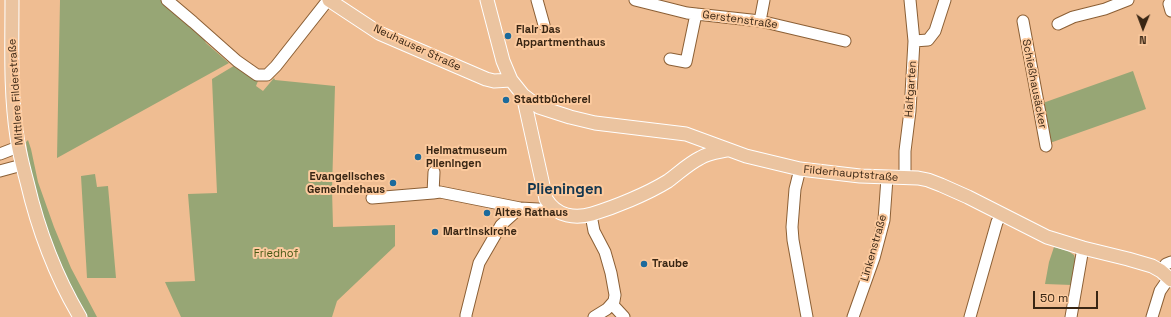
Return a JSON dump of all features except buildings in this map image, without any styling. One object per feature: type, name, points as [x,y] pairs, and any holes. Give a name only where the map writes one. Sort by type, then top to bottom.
[{"type":"main road","name":"Mittlere Filderstraße","points":[[12,0],[16,131],[22,166],[39,227],[57,272],[80,317]]},
{"type":"main road","name":"Neuhauser Straße","points":[[328,0],[379,33],[486,79],[494,81],[511,80]]},
{"type":"main road","points":[[487,0],[503,61],[511,80],[523,95],[546,199],[550,205],[559,212],[570,216],[590,215],[649,191],[667,181],[701,157],[711,153],[727,150]]},
{"type":"main road","name":"Filderhauptstraße","points":[[523,95],[539,107],[595,124],[678,133],[698,138],[727,150],[772,163],[800,169],[860,176],[923,179],[941,185],[1047,237],[1083,248],[1141,262],[1152,266],[1167,276]]},
{"type":"main road","points":[[528,116],[539,107]]},
{"type":"main road","points":[[698,138],[701,157]]},
{"type":"street","points":[[166,0],[237,61],[257,75],[267,76],[328,0]]},
{"type":"street","points":[[537,0],[544,24]]},
{"type":"street","name":"Gerstenstraße","points":[[635,0],[687,13],[760,21],[845,41]]},
{"type":"street","points":[[760,21],[764,0]]},
{"type":"street","name":"Halfgarten","points":[[905,178],[905,150],[910,110],[914,41],[910,0]]},
{"type":"street","points":[[914,41],[928,40],[932,35],[935,31],[945,0]]},
{"type":"street","points":[[1058,24],[1073,17],[1105,9],[1128,0]]},
{"type":"street","points":[[670,59],[686,62],[696,14]]},
{"type":"street","name":"Schießhausäcker","points":[[1023,21],[1046,146]]},
{"type":"street","points":[[0,154],[18,146]]},
{"type":"street","points":[[0,171],[22,166]]},
{"type":"street","points":[[800,169],[795,189],[792,227],[793,240],[808,317]]},
{"type":"street","points":[[433,193],[434,172]]},
{"type":"street","name":"Linkenstraße","points":[[853,317],[874,258],[884,220],[887,178]]},
{"type":"street","points":[[372,198],[440,192],[520,208],[556,210]]},
{"type":"street","points":[[535,209],[546,199]]},
{"type":"street","points":[[466,317],[479,263],[501,225],[520,208]]},
{"type":"street","points":[[970,317],[997,222],[1002,214]]},
{"type":"street","points":[[590,215],[594,231],[605,252],[615,295],[612,304],[594,317]]},
{"type":"street","points":[[1071,317],[1083,248]]},
{"type":"street","points":[[1152,317],[1160,291],[1167,276],[1166,264],[1171,262]]},
{"type":"street","points":[[612,304],[624,317]]},
{"type":"green space","points":[[60,0],[163,0],[198,28],[206,43],[229,63],[57,158]]},
{"type":"green space","name":"Friedhof","points":[[237,64],[258,81],[256,86],[263,91],[274,78],[275,80],[335,86],[332,189],[333,227],[395,225],[395,246],[337,301],[332,317],[181,317],[165,282],[195,281],[188,194],[217,193],[212,79]]},
{"type":"green space","points":[[1133,71],[1146,109],[1047,144],[1040,104]]},
{"type":"green space","points":[[28,140],[38,182],[54,227],[71,268],[97,317],[85,317],[78,305],[45,225],[29,164],[26,142]]},
{"type":"green space","points":[[95,174],[97,187],[108,186],[116,278],[87,278],[81,176]]},
{"type":"green space","points":[[1054,247],[1068,251],[1074,255],[1076,262],[1072,285],[1045,284],[1049,262]]},
{"type":"place","name":"Flair Das Appartmenthaus","points":[[508,36]]},
{"type":"place","name":"Stadtbücherei","points":[[506,100]]},
{"type":"place","name":"Heimatmuseum Plieningen","points":[[418,157]]},
{"type":"place","name":"Evangelisches Gemeindehaus","points":[[393,183]]},
{"type":"place","name":"Altes Rathaus","points":[[487,213]]},
{"type":"place","name":"Martinskirche","points":[[435,232]]},
{"type":"place","name":"Traube","points":[[644,264]]},
{"type":"district","name":"Plieningen","points":[[565,190]]}]
